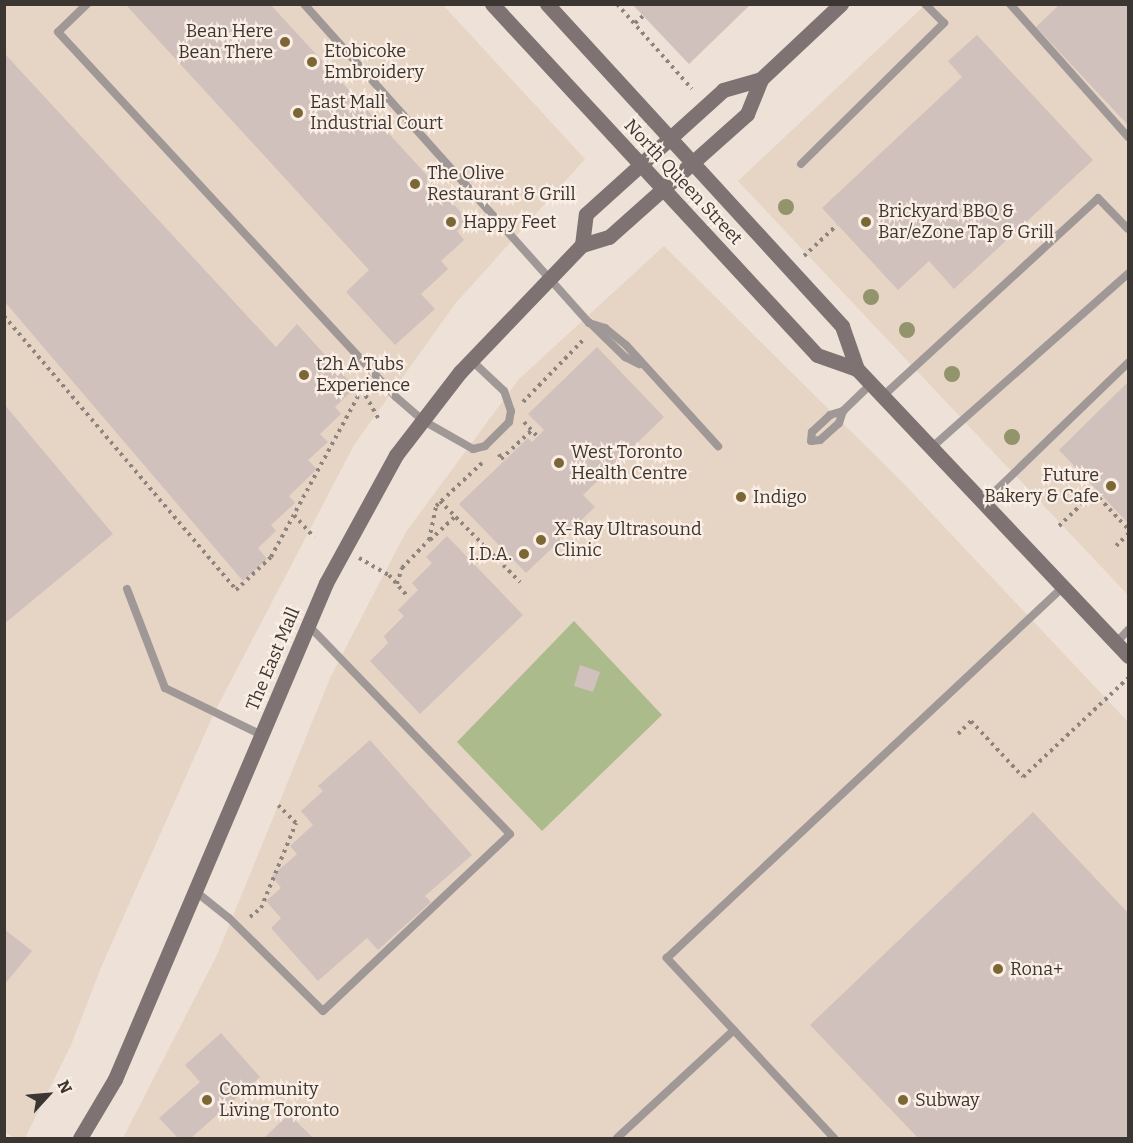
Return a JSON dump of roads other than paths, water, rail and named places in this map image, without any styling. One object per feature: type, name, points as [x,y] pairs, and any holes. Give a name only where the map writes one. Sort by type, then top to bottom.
[{"type":"main road","name":"North Queen Street","points":[[492,4],[817,355],[857,369]]},
{"type":"main road","name":"North Queen Street","points":[[547,4],[842,326],[857,369],[1128,656]]},
{"type":"main road","name":"The East Mall","points":[[80,1138],[115,1080],[308,625],[343,549],[396,455],[471,360],[582,245],[609,237],[747,114],[761,79],[841,4]]},
{"type":"main road","name":"The East Mall","points":[[582,245],[586,214],[723,90],[761,79]]},
{"type":"lane","points":[[87,4],[58,32],[422,420],[473,449],[484,446],[509,422],[511,403],[504,391],[471,360]]},
{"type":"lane","points":[[304,4],[589,323],[624,357],[643,367],[718,447]]},
{"type":"lane","points":[[801,164],[944,23],[925,4]]},
{"type":"lane","points":[[1010,4],[1128,137]]},
{"type":"lane","points":[[883,396],[1098,198],[1128,229]]},
{"type":"lane","points":[[931,448],[1128,274]]},
{"type":"lane","points":[[982,503],[1128,363]]},
{"type":"lane","points":[[843,411],[871,384]]},
{"type":"lane","points":[[834,1138],[667,958],[1063,587]]},
{"type":"lane","points":[[127,589],[165,688],[262,735]]},
{"type":"lane","points":[[195,891],[238,927],[323,1011],[510,834],[308,625]]},
{"type":"lane","points":[[1116,643],[1128,630]]},
{"type":"lane","points":[[617,1138],[734,1030]]},
{"type":"place","name":"Bean Here Bean There","points":[[285,42]]},
{"type":"place","name":"Etobicoke Embroidery","points":[[312,62]]},
{"type":"place","name":"East Mall Industrial Court","points":[[298,113]]},
{"type":"place","name":"The Olive Restaurant & Grill","points":[[415,184]]},
{"type":"place","name":"Happy Feet","points":[[451,222]]},
{"type":"place","name":"Brickyard BBQ & Bar/eZone Tap & Grill","points":[[866,222]]},
{"type":"place","name":"t2h A Tubs Experience","points":[[304,375]]},
{"type":"place","name":"West Toronto Health Centre","points":[[559,463]]},
{"type":"place","name":"Future Bakery & Cafe","points":[[1111,486]]},
{"type":"place","name":"Indigo","points":[[741,497]]},
{"type":"place","name":"X-Ray Ultrasound Clinic","points":[[541,540]]},
{"type":"place","name":"I.D.A.","points":[[524,554]]},
{"type":"place","name":"Rona+","points":[[998,969]]},
{"type":"place","name":"Community Living Toronto","points":[[207,1100]]},
{"type":"place","name":"Subway","points":[[903,1100]]}]
